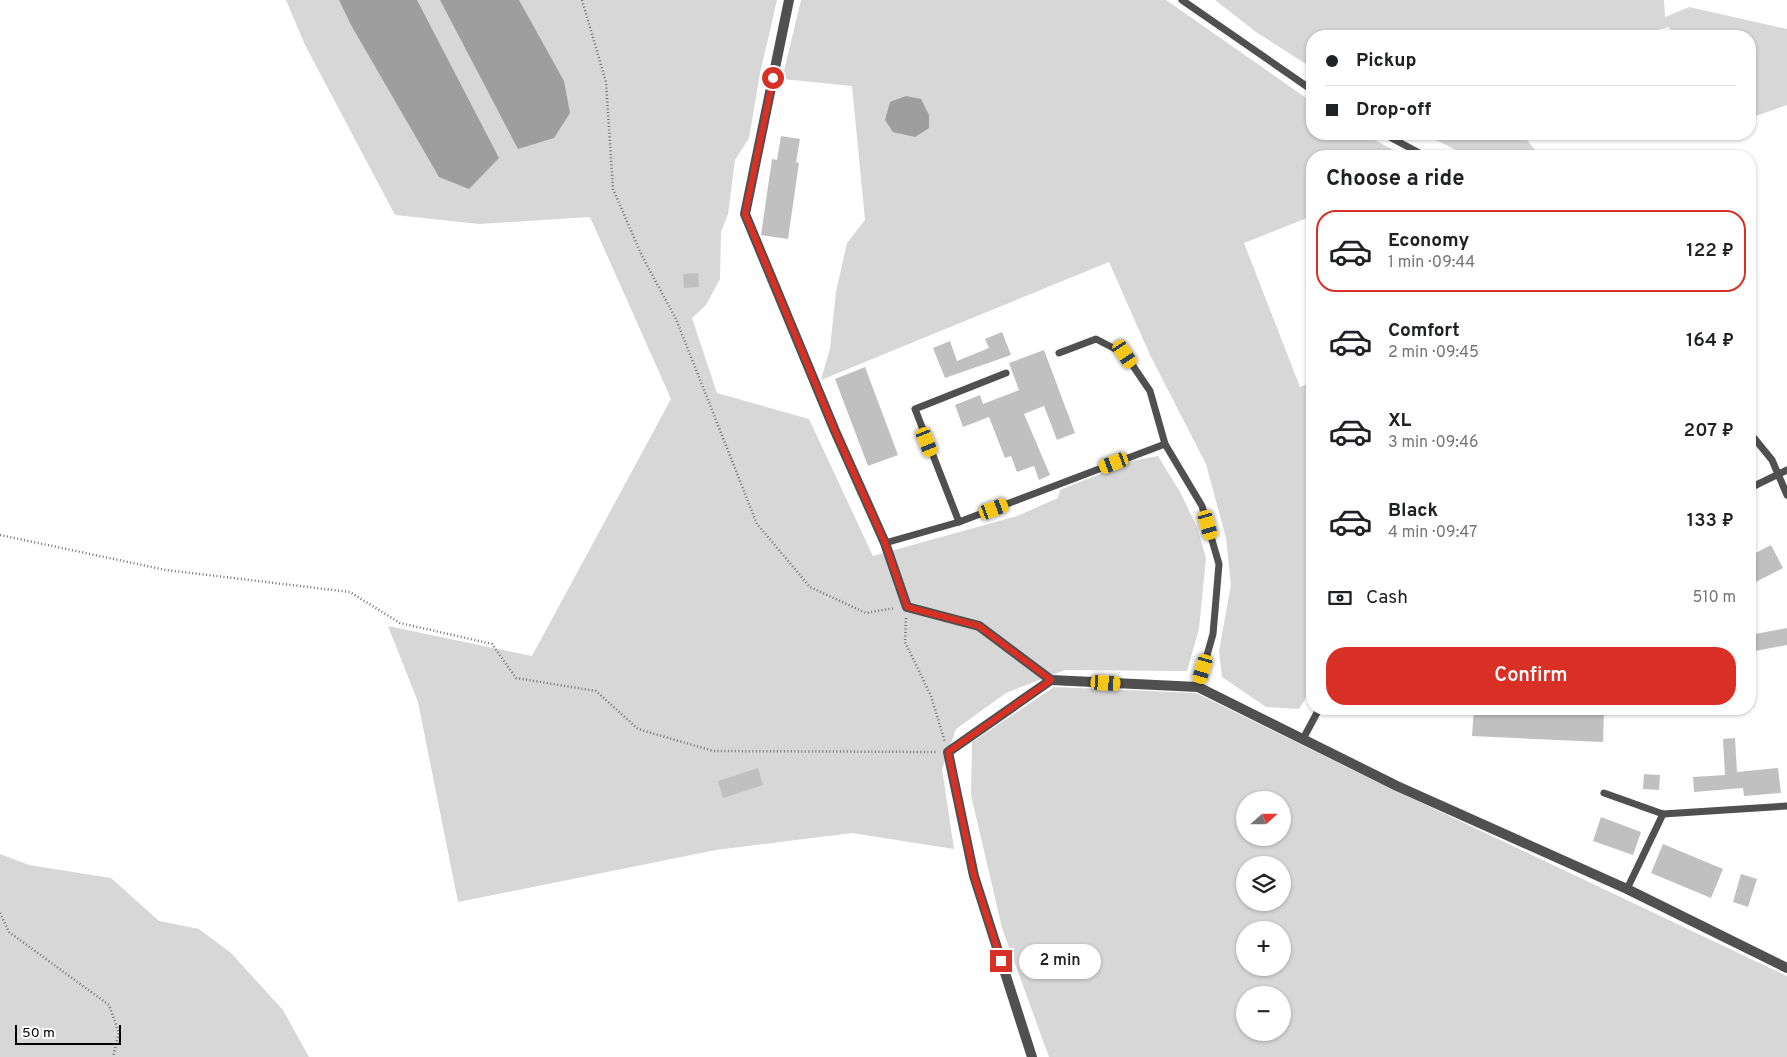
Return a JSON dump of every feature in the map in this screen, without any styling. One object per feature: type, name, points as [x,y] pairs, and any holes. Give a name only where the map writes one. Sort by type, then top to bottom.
[{"type":"street","points":[[789,0],[745,214],[835,431],[885,543],[907,607],[979,626],[1051,680],[1198,687],[1397,786],[1627,889],[1787,968]]},
{"type":"street","points":[[1032,1057],[974,876],[948,752],[1051,680]]},
{"type":"lane","points":[[1182,0],[1306,86]]},
{"type":"lane","points":[[1395,140],[1414,150]]},
{"type":"lane","points":[[1059,353],[1096,339],[1125,354],[1150,391],[1165,444],[1202,506],[1219,564],[1213,634],[1198,687]]},
{"type":"lane","points":[[959,522],[915,410],[1006,373]]},
{"type":"lane","points":[[1756,440],[1772,460],[1787,495]]},
{"type":"lane","points":[[885,543],[959,522],[1165,444]]},
{"type":"lane","points":[[1756,485],[1787,470]]},
{"type":"lane","points":[[1303,739],[1316,715]]},
{"type":"lane","points":[[1604,793],[1663,814],[1787,806]]},
{"type":"lane","points":[[1627,889],[1663,814]]},
{"type":"path","points":[[0,535],[166,570],[350,592],[400,622],[492,644],[516,678],[596,691],[638,729],[713,751],[948,752],[931,696],[905,642],[907,607],[866,613],[810,588],[757,524],[676,319],[642,256],[613,189],[606,82],[582,0]]},
{"type":"path","points":[[0,913],[9,932],[109,1004],[119,1033],[113,1057]]},
{"type":"shaded area","points":[[286,0],[777,0],[760,73],[749,138],[735,160],[728,214],[721,232],[720,279],[706,305],[692,318],[717,393],[809,419],[873,556],[1017,516],[1058,498],[1060,490],[1132,461],[1158,456],[1180,492],[1197,527],[1206,558],[1199,629],[1187,671],[1065,670],[1006,693],[956,729],[942,769],[954,849],[852,833],[716,850],[458,902],[418,702],[388,626],[532,656],[671,399],[590,217],[479,224],[395,215],[305,45]]},
{"type":"shaded area","points":[[339,0],[417,0],[499,158],[469,189],[439,177],[351,25]]},
{"type":"shaded area","points":[[440,0],[519,0],[564,81],[570,113],[554,138],[518,149]]},
{"type":"shaded area","points":[[801,0],[1166,0],[1306,98],[1306,140],[1374,140],[1394,150],[1306,150],[1306,218],[1244,243],[1300,387],[1306,384],[1306,698],[1299,709],[1266,707],[1222,677],[1219,651],[1231,585],[1226,538],[1206,464],[1150,355],[1109,262],[821,380],[830,348],[836,292],[847,243],[865,220],[852,86],[782,79]]},
{"type":"shaded area","points":[[1215,0],[1664,0],[1665,17],[1689,7],[1787,29],[1787,105],[1756,116],[1756,30],[1671,30],[1669,27],[1657,30],[1306,30],[1306,64],[1256,32]]},
{"type":"shaded area","points":[[906,96],[921,99],[929,115],[929,128],[915,137],[893,132],[885,120],[890,102]]},
{"type":"shaded area","points":[[1436,140],[1527,140],[1535,150],[1456,150]]},
{"type":"shaded area","points":[[1054,687],[1196,693],[1363,775],[1787,976],[1787,1057],[1049,1057],[1002,928],[971,795],[972,742]]},
{"type":"shaded area","points":[[0,854],[29,865],[111,878],[159,921],[199,929],[231,953],[283,1010],[309,1057],[0,1057]]},
{"type":"building","points":[[781,136],[800,139],[796,162],[799,163],[788,239],[761,235],[772,159],[777,160]]},
{"type":"building","points":[[698,273],[699,287],[684,288],[683,274]]},
{"type":"building","points":[[1002,332],[1011,355],[945,378],[933,348],[950,341],[957,361],[989,348],[985,339]]},
{"type":"building","points":[[1044,350],[1075,433],[1057,440],[1044,406],[1024,414],[1050,475],[1039,480],[1034,466],[1017,472],[1011,456],[1005,458],[989,417],[963,427],[955,405],[980,395],[983,404],[1019,390],[1009,363]]},
{"type":"building","points":[[865,367],[898,455],[868,466],[835,379]]},
{"type":"building","points":[[1771,545],[1783,568],[1756,582],[1756,553]]},
{"type":"building","points":[[1787,628],[1787,645],[1756,651],[1756,634]]},
{"type":"building","points":[[1474,715],[1604,715],[1603,742],[1472,736]]},
{"type":"building","points":[[1735,738],[1737,772],[1778,768],[1781,793],[1744,796],[1743,788],[1694,792],[1693,777],[1725,775],[1723,739]]},
{"type":"building","points":[[758,768],[763,785],[723,798],[718,781]]},
{"type":"building","points":[[1644,774],[1660,775],[1659,790],[1643,789]]},
{"type":"building","points":[[1601,817],[1641,832],[1633,855],[1593,841]]},
{"type":"building","points":[[1663,844],[1723,869],[1711,898],[1651,873]]},
{"type":"building","points":[[1741,874],[1757,879],[1748,907],[1733,902]]},
{"type":"route","points":[[773,78],[745,214],[835,431],[885,543],[907,607],[979,626],[1051,680],[948,752],[974,876],[1001,961]]}]
